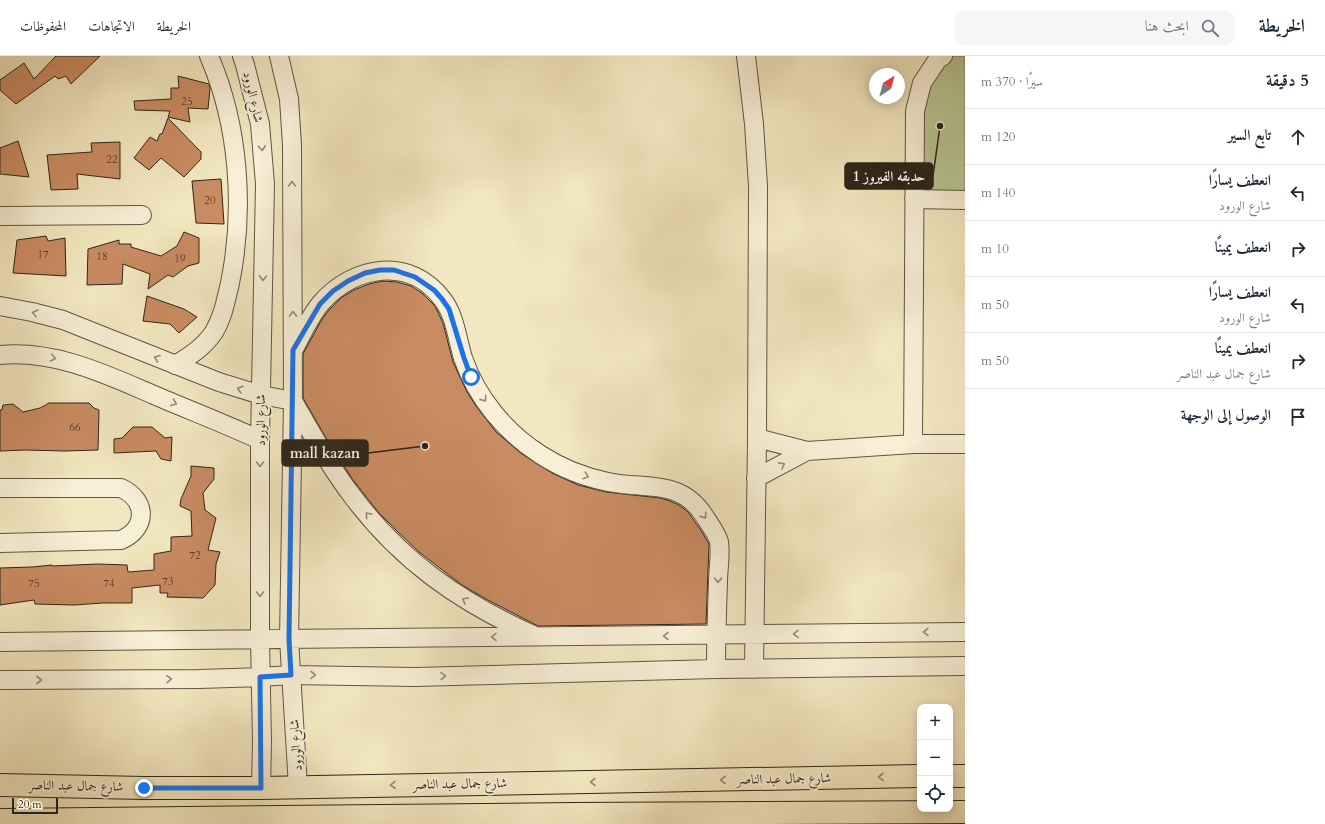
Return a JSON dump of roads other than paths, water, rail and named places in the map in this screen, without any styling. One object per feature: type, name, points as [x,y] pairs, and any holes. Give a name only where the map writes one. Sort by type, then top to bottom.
[{"type":"main road","name":"شارع جمال عبد الناصر","points":[[0,785],[144,788],[261,788],[917,776]]},
{"type":"main road","points":[[953,776],[965,776]]},
{"type":"main road","points":[[0,820],[296,821],[579,819],[965,812]]},
{"type":"street","points":[[175,365],[197,351],[214,332],[225,309],[234,261],[238,212],[236,163],[228,115],[214,67],[209,56]]},
{"type":"street","name":"شارع الورود","points":[[242,56],[260,124],[265,184],[260,440],[261,788]]},
{"type":"street","name":"شارع الورود","points":[[279,56],[289,99],[292,145],[293,401],[289,639],[298,787]]},
{"type":"street","points":[[746,56],[754,124],[758,186],[757,438],[753,635],[754,668]]},
{"type":"street","points":[[913,444],[915,111],[922,83],[938,60],[943,56]]},
{"type":"street","points":[[914,199],[965,200]]},
{"type":"street","points":[[0,216],[142,215]]},
{"type":"street","points":[[293,350],[320,304],[333,291],[348,281],[365,273],[380,270],[394,270],[415,277],[434,290],[449,309],[464,358],[471,377],[480,394],[515,436],[544,457],[581,474],[609,482],[669,489],[680,493],[698,507],[719,541],[716,669]]},
{"type":"street","points":[[0,306],[63,320],[219,382],[261,395],[293,401],[336,473],[353,497],[392,542],[424,570],[458,596],[483,611],[537,637]]},
{"type":"street","points":[[0,355],[12,354],[52,357],[91,368],[260,440]]},
{"type":"street","points":[[757,438],[807,451],[913,444],[965,444]]},
{"type":"street","points":[[756,478],[807,451]]},
{"type":"street","points":[[0,488],[121,488],[129,492],[135,498],[140,506],[141,514],[140,523],[135,530],[129,536],[121,540],[0,543]]},
{"type":"street","points":[[0,642],[965,632]]},
{"type":"street","points":[[0,680],[147,679],[291,675],[415,676],[754,668],[965,666]]},
{"type":"place","name":"حدبقه الفيروز 1","points":[[940,126]]},
{"type":"place","name":"mall kazan","points":[[425,446]]}]
